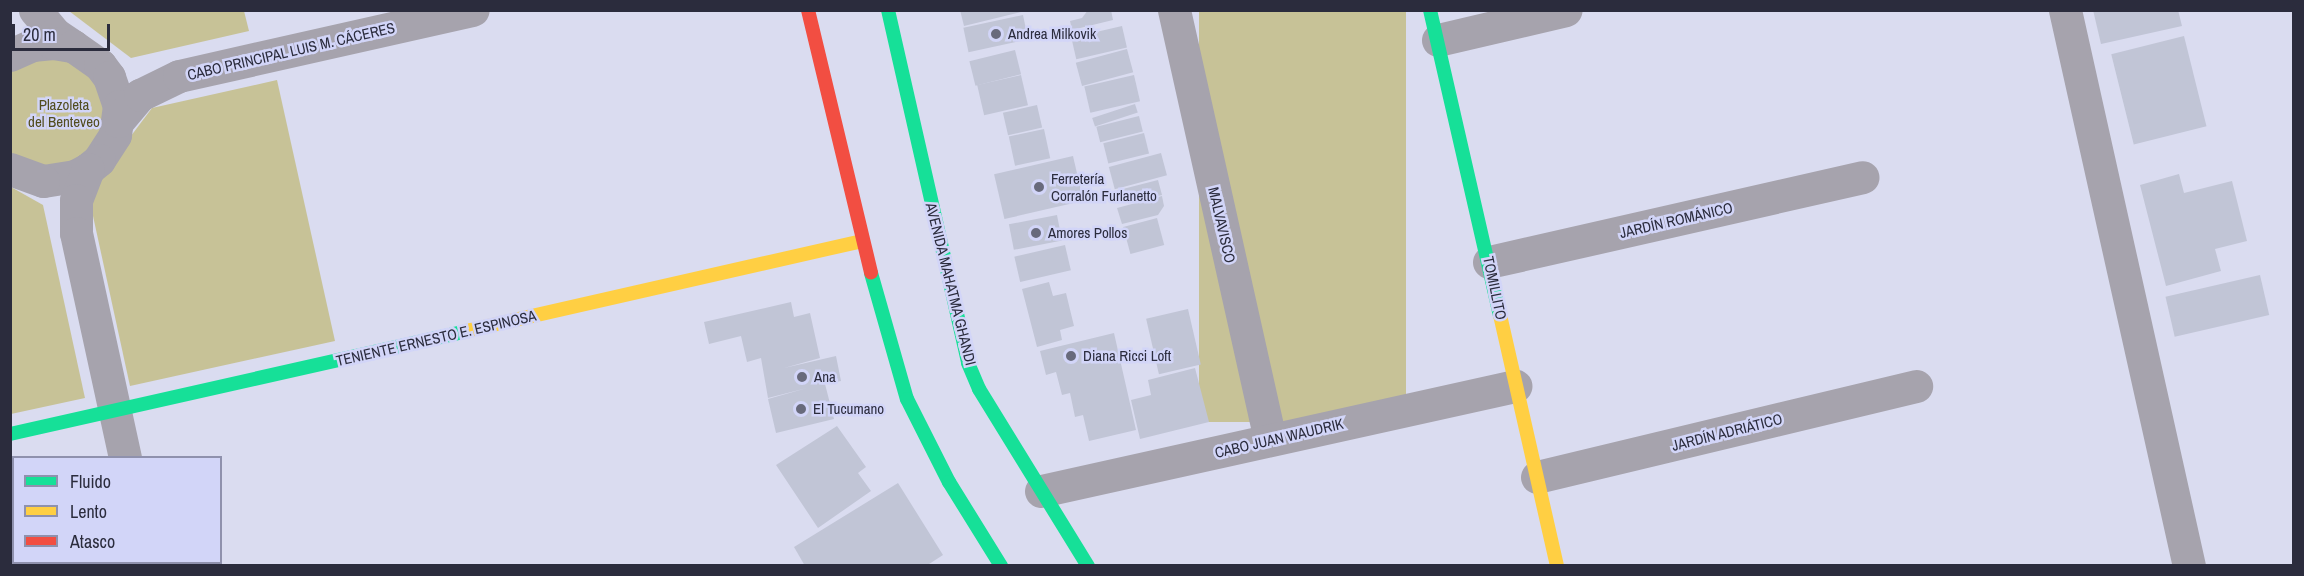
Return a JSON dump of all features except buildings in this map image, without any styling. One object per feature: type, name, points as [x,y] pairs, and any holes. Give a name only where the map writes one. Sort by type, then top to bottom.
[{"type":"street","points":[[10,42],[17,10]]},
{"type":"street","points":[[35,10],[55,34],[100,65],[116,91],[118,121],[108,148],[88,169],[76,200],[76,233],[125,456]]},
{"type":"street","name":"CABO PRINCIPAL LUIS M. CÁCERES","points":[[100,65],[137,77],[179,76],[472,10]]},
{"type":"street","points":[[808,10],[862,241],[907,399],[949,482],[1000,566]]},
{"type":"street","name":"AVENIDA MAHATMA GHANDI","points":[[888,10],[968,363],[979,389],[1088,566]]},
{"type":"street","name":"MALVAVISCO","points":[[1174,10],[1270,439]]},
{"type":"street","points":[[1434,25],[1566,10]]},
{"type":"street","points":[[2065,10],[2189,566]]},
{"type":"street","name":"TOMILLITO","points":[[1434,25],[1557,566]]},
{"type":"street","points":[[10,55],[32,45],[53,43],[73,46]]},
{"type":"street","name":"CABO PRINCIPAL LUIS M. CÁCERES","points":[[118,121],[140,95],[179,76]]},
{"type":"street","points":[[21,173],[60,180],[88,169]]},
{"type":"street","points":[[21,173],[56,199],[76,233]]},
{"type":"street","name":"JARDÍN ROMÁNICO","points":[[1489,262],[1862,177]]},
{"type":"street","name":"TENIENTE ERNESTO E. ESPINOSA","points":[[10,435],[862,241]]},
{"type":"street","name":"CABO JUAN WAUDRIK","points":[[1041,491],[1516,386]]},
{"type":"street","name":"JARDÍN ADRIÁTICO","points":[[1537,477],[1916,386]]},
{"type":"green space","points":[[69,11],[244,11],[249,31],[131,58]]},
{"type":"green space","points":[[1199,11],[1406,11],[1406,422],[1199,422]]},
{"type":"green space","name":"Plazoleta del Benteveo","points":[[41,46],[111,83],[93,164],[11,166],[10,58]]},
{"type":"green space","points":[[277,80],[335,341],[130,386],[88,193],[152,108]]},
{"type":"green space","points":[[11,187],[43,205],[85,398],[11,414]]},
{"type":"traffic: fast","points":[[888,10],[968,363],[979,389],[1088,566]]},
{"type":"traffic: fast","points":[[1430,10],[1500,315]]},
{"type":"traffic: fast","points":[[871,273],[907,399],[949,482],[1001,566]]},
{"type":"traffic: fast","points":[[10,434],[466,331]]},
{"type":"traffic: slow","points":[[466,331],[862,241]]},
{"type":"traffic: slow","points":[[1500,315],[1557,566]]},
{"type":"traffic: jam","points":[[808,10],[871,273]]},
{"type":"place","name":"Andrea Milkovik","points":[[996,34]]},
{"type":"place","name":"Ferretería Corralón Furlanetto","points":[[1039,187]]},
{"type":"place","name":"Amores Pollos","points":[[1036,233]]},
{"type":"place","name":"Diana Ricci Loft","points":[[1071,356]]},
{"type":"place","name":"Ana","points":[[802,377]]},
{"type":"place","name":"El Tucumano","points":[[801,409]]}]
